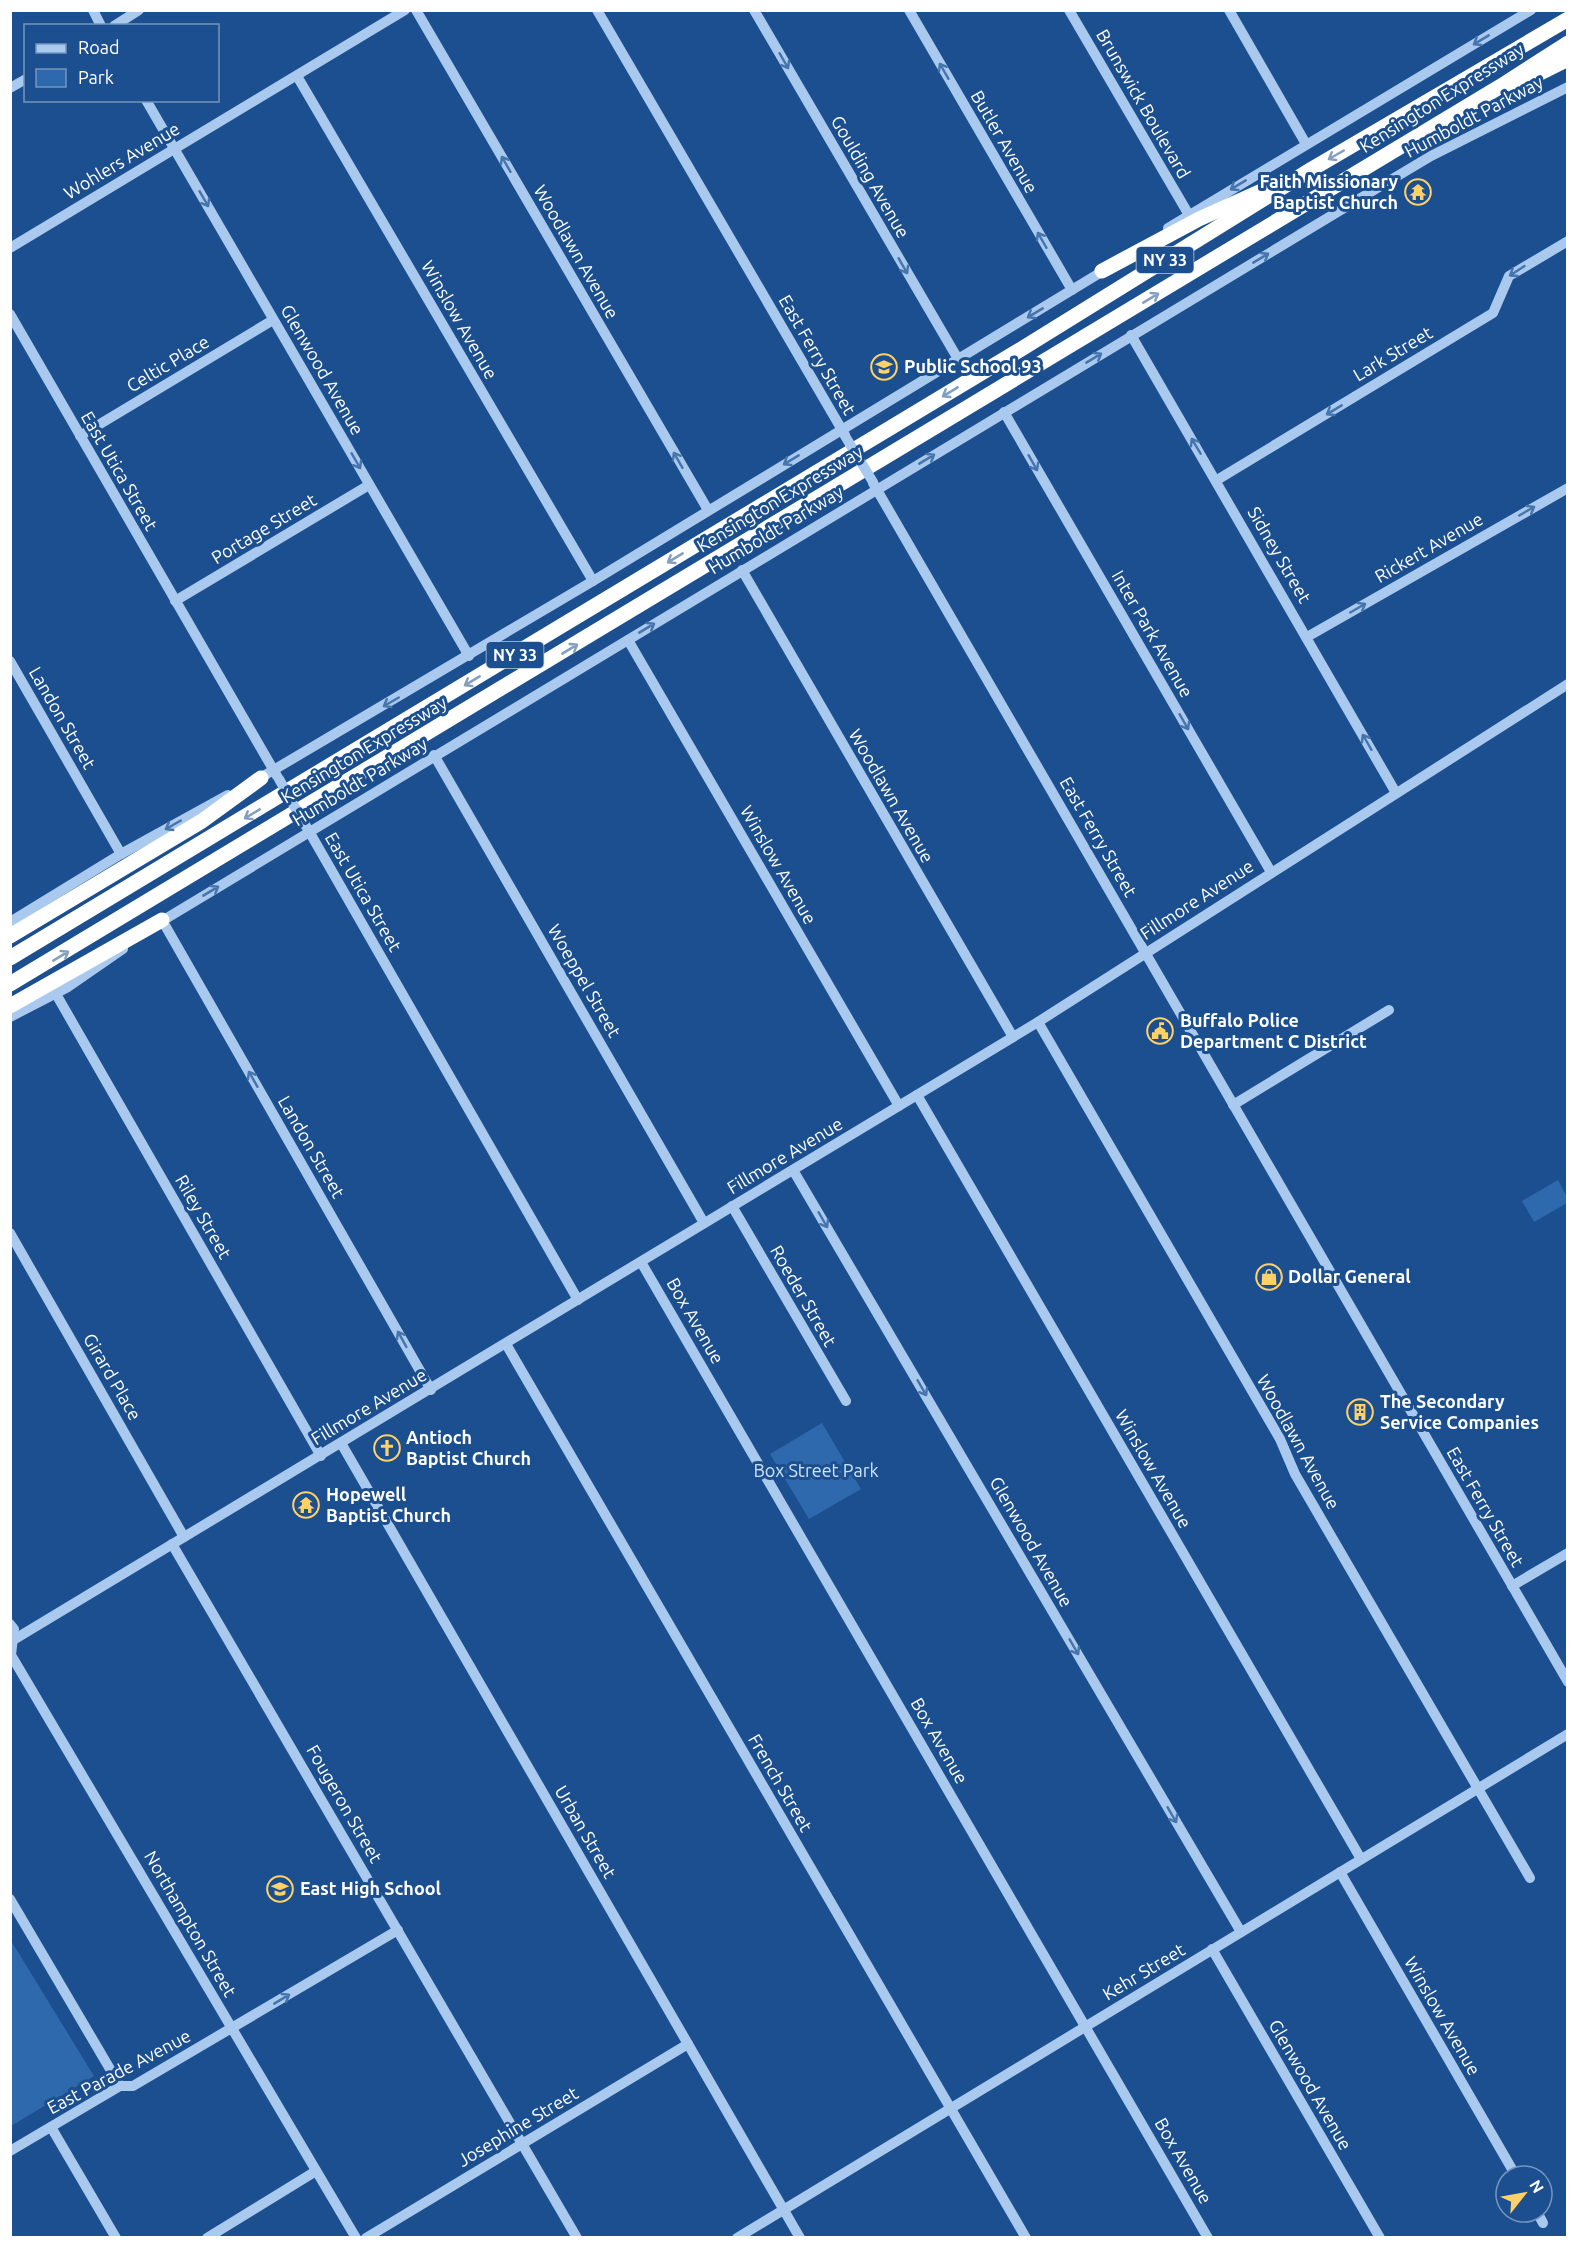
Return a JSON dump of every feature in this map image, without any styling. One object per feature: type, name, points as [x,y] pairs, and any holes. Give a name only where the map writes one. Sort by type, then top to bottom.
[{"type":"highway","name":"Kensington Expressway","points":[[10,958],[987,369],[1312,169],[1568,19]]},
{"type":"highway","name":"Kensington Expressway","points":[[10,984],[1501,86],[1568,43]]},
{"type":"highway","points":[[1501,86],[1530,78],[1568,59]]},
{"type":"highway","points":[[1102,271],[1199,219],[1312,169]]},
{"type":"highway","points":[[10,936],[202,821],[271,776]]},
{"type":"highway","points":[[10,1006],[162,920]]},
{"type":"street","points":[[93,10],[100,24]]},
{"type":"street","points":[[117,24],[139,10]]},
{"type":"street","name":"Wohlers Avenue","points":[[10,248],[405,10]]},
{"type":"street","name":"Woodlawn Avenue","points":[[416,10],[708,510]]},
{"type":"street","name":"East Ferry Street","points":[[597,10],[1568,1682]]},
{"type":"street","name":"Goulding Avenue","points":[[754,10],[958,359]]},
{"type":"street","name":"Butler Avenue","points":[[909,10],[1072,290]]},
{"type":"street","name":"Brunswick Boulevard","points":[[1069,10],[1189,215]]},
{"type":"street","points":[[1229,10],[1306,144]]},
{"type":"street","points":[[10,922],[121,854],[271,776],[708,510],[843,432],[1189,215],[1531,10]]},
{"type":"street","name":"Winslow Avenue","points":[[297,76],[593,581]]},
{"type":"street","points":[[10,88],[24,80]]},
{"type":"street","name":"Humboldt Parkway","points":[[10,1017],[56,994],[91,972],[162,920],[307,828],[628,640],[874,485],[1004,412],[1431,156],[1568,87]]},
{"type":"street","name":"Glenwood Avenue","points":[[147,102],[469,656]]},
{"type":"street","name":"Lark Street","points":[[1217,480],[1491,315],[1497,309],[1509,276],[1568,241]]},
{"type":"street","name":"East Utica Street","points":[[10,314],[175,601],[271,776],[307,828],[578,1300]]},
{"type":"street","name":"Celtic Place","points":[[80,436],[273,320]]},
{"type":"street","name":"Sidney Street","points":[[1131,336],[1217,480],[1396,793]]},
{"type":"street","name":"Inter Park Avenue","points":[[1004,412],[1271,872]]},
{"type":"street","name":"Portage Street","points":[[175,601],[369,485]]},
{"type":"street","name":"Rickert Avenue","points":[[1307,637],[1568,488]]},
{"type":"street","name":"Woodlawn Avenue","points":[[742,570],[1013,1037]]},
{"type":"street","name":"Winslow Avenue","points":[[628,640],[899,1106]]},
{"type":"street","name":"Landon Street","points":[[10,661],[121,854]]},
{"type":"street","name":"Fillmore Avenue","points":[[11,1642],[1038,1022],[1568,684]]},
{"type":"street","name":"Woeppel Street","points":[[434,755],[704,1223]]},
{"type":"street","name":"Landon Street","points":[[162,920],[430,1390]]},
{"type":"street","name":"Riley Street","points":[[56,994],[321,1456]]},
{"type":"street","points":[[1233,1105],[1389,1010]]},
{"type":"street","name":"Woodlawn Avenue","points":[[1038,1022],[1280,1439],[1295,1474],[1530,1878]]},
{"type":"street","name":"Winslow Avenue","points":[[917,1095],[1361,1859]]},
{"type":"street","name":"Glenwood Avenue","points":[[793,1170],[1241,1932]]},
{"type":"street","name":"Roeder Street","points":[[732,1206],[846,1401]]},
{"type":"street","name":"Girard Place","points":[[10,1233],[184,1537]]},
{"type":"street","name":"Box Avenue","points":[[641,1262],[1208,2238]]},
{"type":"street","name":"French Street","points":[[506,1344],[1026,2238]]},
{"type":"street","name":"Urban Street","points":[[341,1443],[800,2238]]},
{"type":"street","name":"Fougeron Street","points":[[172,1544],[578,2238]]},
{"type":"street","points":[[1512,1586],[1568,1553]]},
{"type":"street","name":"Northampton Street","points":[[10,1624],[14,1629],[11,1655],[356,2238]]},
{"type":"street","name":"Kehr Street","points":[[737,2238],[1568,1734]]},
{"type":"street","name":"Winslow Avenue","points":[[1340,1872],[1509,2164]]},
{"type":"street","points":[[10,1899],[120,2086]]},
{"type":"street","name":"East Parade Avenue","points":[[10,2151],[120,2086],[133,2086],[398,1930]]},
{"type":"street","name":"Glenwood Avenue","points":[[1212,1950],[1380,2238]]},
{"type":"street","name":"Josephine Street","points":[[366,2238],[688,2044]]},
{"type":"street","points":[[51,2127],[116,2238]]},
{"type":"street","points":[[207,2238],[316,2171]]},
{"type":"green space","points":[[1558,1180],[1567,1197],[1567,1203],[1534,1222],[1522,1201]]},
{"type":"green space","name":"Box Street Park","points":[[822,1423],[861,1489],[809,1519],[770,1454]]},
{"type":"green space","points":[[10,1939],[94,2076],[11,2126],[10,2126]]},
{"type":"place","name":"Faith Missionary Baptist Church","points":[[1418,192]]},
{"type":"place","name":"Public School 93","points":[[884,367]]},
{"type":"place","name":"Buffalo Police Department C District","points":[[1160,1031]]},
{"type":"place","name":"Dollar General","points":[[1269,1277]]},
{"type":"place","name":"The Secondary Service Companies","points":[[1360,1412]]},
{"type":"place","name":"Antioch Baptist Church","points":[[387,1448]]},
{"type":"place","name":"Hopewell Baptist Church","points":[[306,1505]]},
{"type":"place","name":"East High School","points":[[280,1889]]}]
